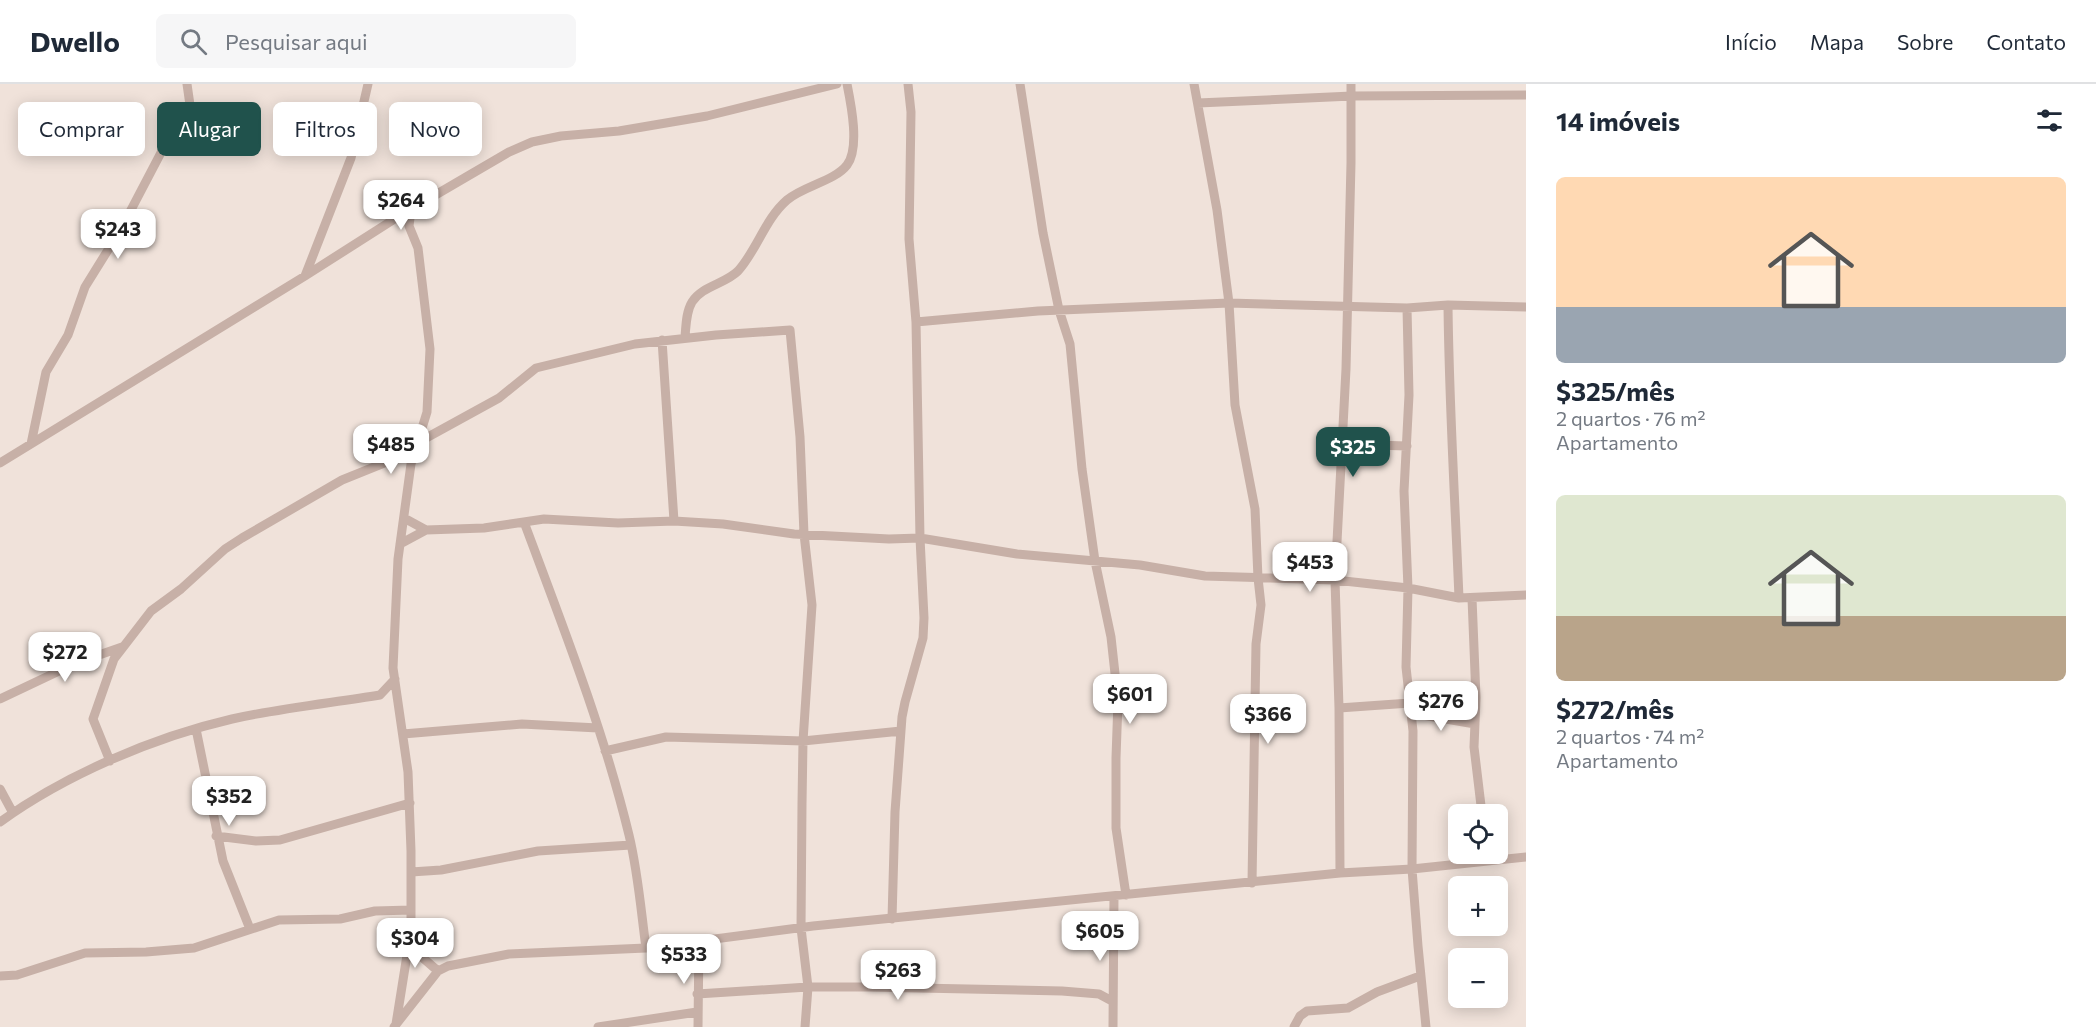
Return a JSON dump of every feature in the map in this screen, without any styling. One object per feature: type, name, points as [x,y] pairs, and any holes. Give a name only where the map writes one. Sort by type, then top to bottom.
[{"type":"street","points":[[31,444],[46,372],[68,335],[85,287],[121,229],[165,145],[188,120],[191,112],[187,84]]},
{"type":"street","points":[[306,276],[351,158],[368,84]]},
{"type":"street","points":[[0,463],[306,276],[396,218],[509,152],[532,142],[561,136],[619,131],[707,116],[837,84]]},
{"type":"street","points":[[685,338],[689,309],[693,300],[735,274],[786,201],[801,190],[832,176],[846,166],[851,151],[854,121],[847,84]]},
{"type":"street","points":[[892,919],[895,812],[904,702],[923,638],[924,618],[920,538],[916,322],[909,239],[911,112],[908,84]]},
{"type":"street","points":[[1020,84],[1044,233],[1059,310],[1070,344],[1082,469],[1095,561],[1111,637],[1118,701],[1116,828],[1126,895]]},
{"type":"street","points":[[1194,84],[1217,210],[1229,303],[1235,405],[1255,509],[1258,578],[1262,605],[1256,644],[1252,883]]},
{"type":"street","points":[[1340,873],[1339,708],[1335,580],[1342,444],[1351,84]]},
{"type":"street","points":[[1198,103],[1352,96],[1526,95]]},
{"type":"street","points":[[395,1027],[409,946],[411,910],[408,772],[393,668],[399,544],[411,464],[426,412],[430,350],[418,248],[409,226],[411,210]]},
{"type":"street","points":[[396,218],[409,226]]},
{"type":"street","points":[[916,322],[1059,310],[1229,303],[1407,308],[1448,305],[1526,307]]},
{"type":"street","points":[[1448,305],[1448,362],[1452,407],[1451,456],[1459,598]]},
{"type":"street","points":[[1407,308],[1409,395],[1404,491],[1408,588],[1406,667],[1414,762],[1412,869],[1426,1027]]},
{"type":"street","points":[[110,761],[93,719],[108,672],[122,647],[151,611],[181,589],[225,549],[342,480],[399,457],[417,443],[499,398],[536,368],[614,348],[662,340],[790,330],[800,437],[804,534],[812,604],[803,741],[801,928],[808,987],[805,1027]]},
{"type":"street","points":[[662,340],[674,521]]},
{"type":"street","points":[[1342,444],[1407,446]]},
{"type":"street","points":[[404,518],[426,530]]},
{"type":"street","points":[[399,544],[426,530],[484,528],[560,519],[618,522],[674,521],[723,524],[804,534],[889,539],[920,538],[1017,554],[1140,565],[1205,576],[1335,580],[1408,588],[1459,598],[1526,595]]},
{"type":"street","points":[[524,522],[605,751],[631,845],[646,948]]},
{"type":"street","points":[[1472,597],[1475,769],[1480,804]]},
{"type":"street","points":[[0,699],[76,663],[122,647]]},
{"type":"street","points":[[0,822],[52,790],[150,744],[196,729],[266,713],[380,695],[395,679]]},
{"type":"street","points":[[380,695],[398,708]]},
{"type":"street","points":[[1339,708],[1410,708],[1475,724]]},
{"type":"street","points":[[403,734],[522,724],[598,728]]},
{"type":"street","points":[[196,729],[216,836],[223,861],[250,929]]},
{"type":"street","points":[[605,751],[666,737],[803,741],[901,732]]},
{"type":"street","points":[[0,789],[13,813]]},
{"type":"street","points":[[216,836],[256,841],[280,840],[410,803]]},
{"type":"street","points":[[411,872],[441,870],[538,850],[631,845]]},
{"type":"street","points":[[1508,857],[1526,857]]},
{"type":"street","points":[[395,1027],[438,971],[448,966],[509,954],[646,948],[801,928],[1340,873],[1412,869],[1448,863]]},
{"type":"street","points":[[1113,1027],[1114,896]]},
{"type":"street","points":[[0,976],[17,975],[85,953],[194,948],[279,920],[340,919],[375,911],[411,910]]},
{"type":"street","points":[[698,1027],[699,941]]},
{"type":"street","points":[[409,946],[438,971]]},
{"type":"street","points":[[1294,1027],[1300,1016],[1307,1011],[1348,1008],[1377,992],[1420,976]]},
{"type":"street","points":[[1099,994],[1113,984]]},
{"type":"street","points":[[697,994],[808,987],[901,987],[1099,994],[1112,1001]]},
{"type":"street","points":[[597,1027],[697,1012]]}]
